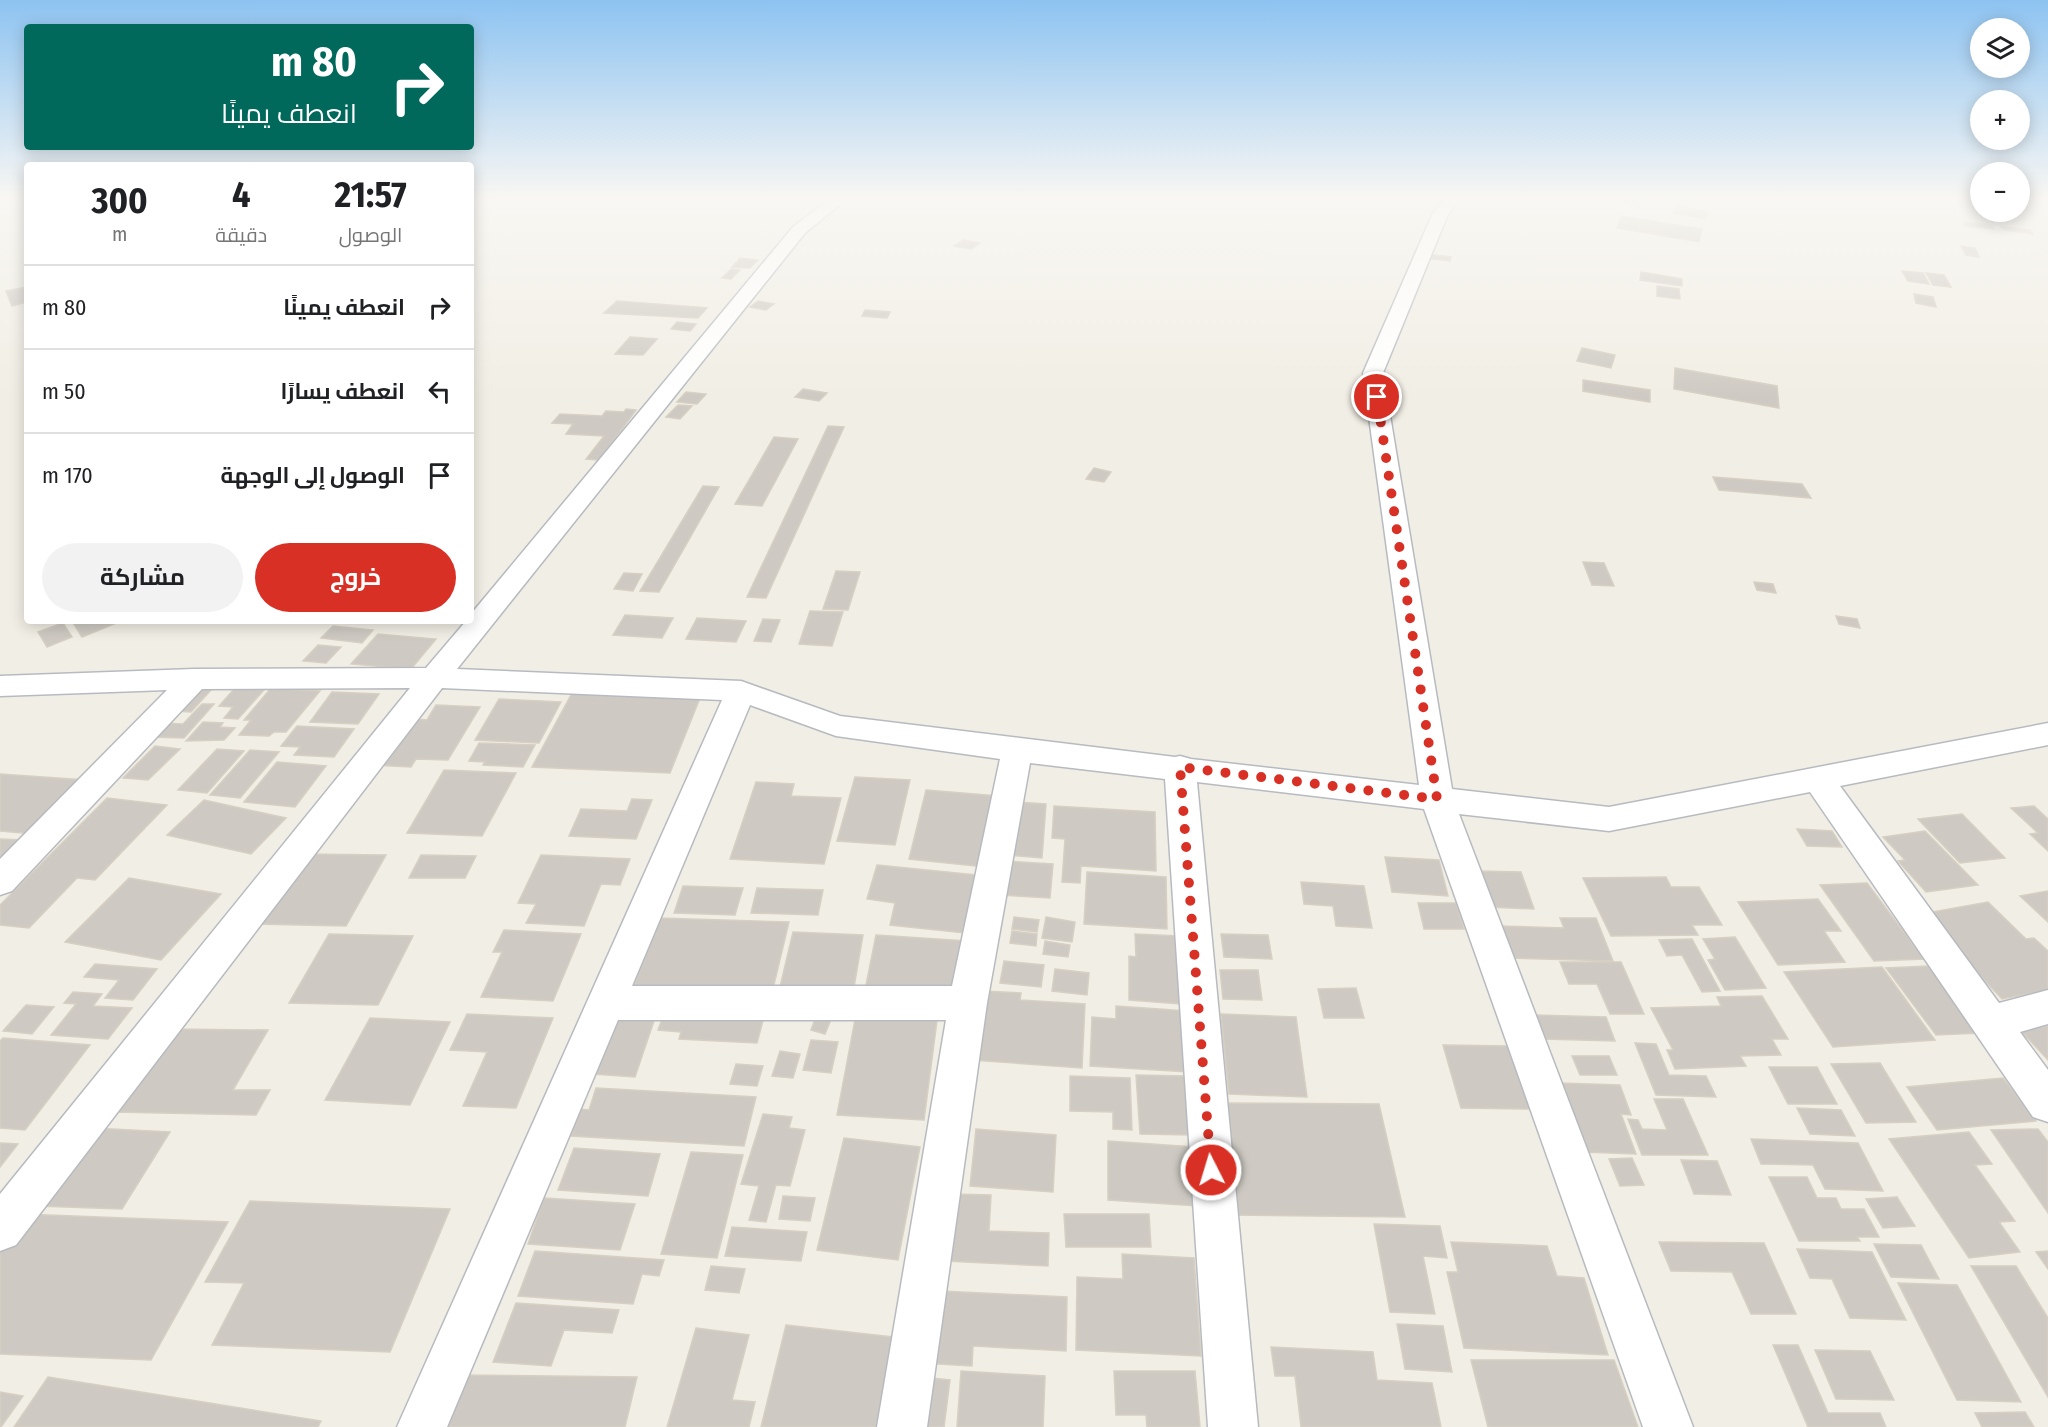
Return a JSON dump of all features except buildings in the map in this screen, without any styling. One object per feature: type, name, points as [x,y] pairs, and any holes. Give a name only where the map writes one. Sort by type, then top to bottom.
[{"type":"street","points":[[0,1229],[434,678],[771,265]]},
{"type":"street","points":[[1419,265],[1373,373],[1437,799],[1668,1427]]},
{"type":"street","points":[[0,686],[194,679],[434,678],[741,691],[836,726],[1017,750],[1180,767],[1609,819],[2048,734]]},
{"type":"street","points":[[0,881],[194,679]]},
{"type":"street","points":[[422,1427],[741,691]]},
{"type":"street","points":[[902,1427],[968,1003],[1017,750]]},
{"type":"street","points":[[1180,767],[1233,1427]]},
{"type":"street","points":[[1817,778],[2048,1103]]},
{"type":"street","points":[[605,1003],[968,1003]]},
{"type":"street","points":[[1990,1023],[2048,1007]]},
{"type":"route","points":[[1211,1170],[1180,767],[1437,799],[1377,397]]}]
